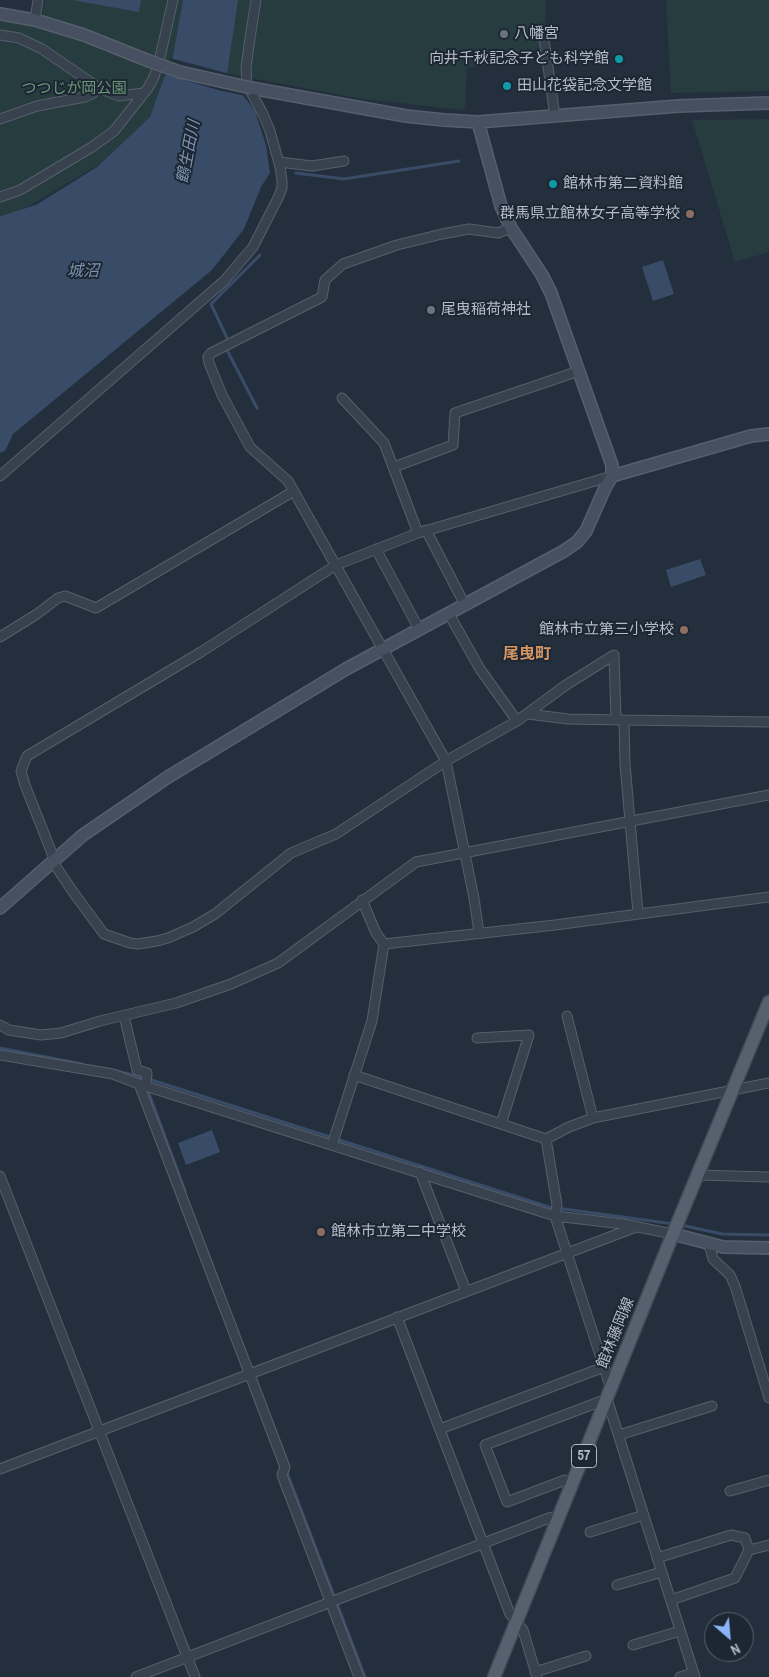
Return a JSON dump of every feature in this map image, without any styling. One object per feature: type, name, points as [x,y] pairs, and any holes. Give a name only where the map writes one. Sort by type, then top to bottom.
[{"type":"main road","name":"館林藤岡線","points":[[494,1677],[769,1002]]},
{"type":"street","points":[[35,20],[38,0]]},
{"type":"street","points":[[0,198],[20,190],[92,148],[114,132],[154,77],[162,53],[173,0]]},
{"type":"street","points":[[0,476],[157,341],[235,270],[253,247],[282,188],[279,162],[263,114],[247,85],[249,46],[256,0]]},
{"type":"street","points":[[0,14],[35,20],[84,35],[180,72],[251,88],[406,116],[478,122],[678,106],[769,103]]},
{"type":"street","points":[[543,32],[555,116]]},
{"type":"street","points":[[0,35],[18,38],[42,49],[99,88],[118,96],[144,93]]},
{"type":"street","points":[[0,119],[36,106],[85,97],[99,88]]},
{"type":"street","points":[[0,908],[83,835],[168,777],[346,669],[564,551],[583,536],[592,521],[605,488],[612,476],[612,465],[551,293],[511,228],[501,206],[478,122]]},
{"type":"street","points":[[279,162],[312,166],[344,161]]},
{"type":"street","points":[[479,933],[446,760],[288,481],[250,447],[222,395],[208,357],[211,353],[322,297],[325,280],[343,264],[397,245],[442,234],[469,229],[498,233],[511,228]]},
{"type":"street","points":[[394,468],[453,445],[455,413],[579,371]]},
{"type":"street","points":[[342,398],[384,443],[422,532],[465,605]]},
{"type":"street","points":[[638,913],[614,655],[566,685],[517,722],[446,760],[336,834],[291,854],[215,914],[192,927],[157,941],[130,943],[104,934],[53,862],[53,856],[25,785],[22,771],[27,756],[201,652],[336,565],[422,532],[751,436],[769,434]]},
{"type":"street","points":[[0,637],[37,614],[58,598],[65,596],[96,608],[294,491]]},
{"type":"street","points":[[376,549],[419,630]]},
{"type":"street","points":[[449,614],[480,669],[517,722]]},
{"type":"street","points":[[528,714],[568,719],[769,722]]},
{"type":"street","points":[[0,1025],[9,1030],[41,1035],[61,1033],[176,1004],[232,984],[278,963],[416,862],[769,795]]},
{"type":"street","points":[[384,944],[555,925],[769,897]]},
{"type":"street","points":[[332,1145],[372,1021],[384,944],[376,933],[362,900]]},
{"type":"street","points":[[124,1016],[137,1070],[146,1073],[143,1085],[285,1467],[282,1475],[359,1677]]},
{"type":"street","points":[[567,1016],[592,1118]]},
{"type":"street","points":[[478,1038],[529,1035],[501,1124]]},
{"type":"street","points":[[0,1055],[113,1074],[555,1216],[637,1227],[722,1247],[769,1248]]},
{"type":"street","points":[[354,1075],[546,1139],[569,1126],[592,1118],[769,1083]]},
{"type":"street","points":[[546,1139],[557,1205],[555,1216],[604,1367],[619,1435],[694,1675],[680,1677]]},
{"type":"street","points":[[420,1172],[466,1291]]},
{"type":"street","points":[[697,1175],[769,1177]]},
{"type":"street","points":[[0,1176],[195,1677]]},
{"type":"street","points":[[0,1469],[637,1227]]},
{"type":"street","points":[[709,1244],[713,1259],[730,1275],[735,1286],[769,1398]]},
{"type":"street","points":[[397,1317],[510,1614],[523,1630],[536,1675],[586,1656]]},
{"type":"street","points":[[440,1429],[604,1367]]},
{"type":"street","points":[[573,1482],[565,1480],[507,1502],[485,1444],[609,1394]]},
{"type":"street","points":[[619,1435],[712,1406]]},
{"type":"street","points":[[730,1491],[769,1480]]},
{"type":"street","points":[[590,1532],[644,1515]]},
{"type":"street","points":[[136,1677],[483,1543],[549,1518],[560,1516]]},
{"type":"street","points":[[657,1558],[731,1535],[744,1538],[749,1550],[735,1578],[670,1600]]},
{"type":"street","points":[[749,1550],[769,1545]]},
{"type":"street","points":[[617,1585],[662,1572]]},
{"type":"street","points":[[633,1644],[680,1631]]},
{"type":"green space","name":"つつじが岡公園","points":[[45,0],[546,0],[545,24],[550,37],[528,57],[467,68],[465,107],[462,110],[357,98],[213,71],[162,83],[150,117],[100,164],[22,210],[0,215],[0,22],[40,24]]},
{"type":"green space","points":[[666,0],[769,0],[769,91],[671,93]]},
{"type":"green space","points":[[769,119],[769,252],[735,262],[692,120]]},
{"type":"water","points":[[72,0],[141,0],[139,12]]},
{"type":"water","name":"城沼","points":[[183,0],[238,0],[227,74],[255,111],[266,145],[270,173],[261,187],[244,229],[212,270],[13,434],[5,451],[0,453],[0,216],[36,205],[97,167],[150,117],[172,62]]},
{"type":"water","points":[[663,260],[674,294],[653,301],[642,267]]},
{"type":"water","points":[[700,559],[706,575],[671,587],[666,570]]},
{"type":"water","points":[[212,1130],[220,1152],[186,1165],[178,1143]]},
{"type":"pier","points":[[170,58],[230,74],[246,96],[164,74]]},
{"type":"waterway","points":[[296,173],[344,179],[459,161]]},
{"type":"waterway","points":[[257,408],[228,352],[227,338],[211,304],[260,255]]},
{"type":"waterway","points":[[0,1048],[82,1064]]},
{"type":"waterway","points":[[115,1071],[139,1076],[549,1207],[674,1224]]},
{"type":"waterway","points":[[140,1076],[150,1096],[185,1191]]},
{"type":"waterway","points":[[681,1225],[722,1234],[769,1235]]},
{"type":"waterway","points":[[286,1470],[365,1677]]},
{"type":"place","name":"八幡宮","points":[[504,34]]},
{"type":"place","name":"向井千秋記念子ども科学館","points":[[619,59]]},
{"type":"place","name":"田山花袋記念文学館","points":[[507,86]]},
{"type":"place","name":"館林市第二資料館","points":[[553,184]]},
{"type":"place","name":"群馬県立館林女子高等学校","points":[[690,214]]},
{"type":"place","name":"尾曳稲荷神社","points":[[431,310]]},
{"type":"place","name":"館林市立第三小学校","points":[[684,630]]},
{"type":"place","name":"館林市立第二中学校","points":[[321,1232]]},
{"type":"district","name":"尾曳町","points":[[527,655]]},
{"type":"water label","name":"鶴生田川","points":[[189,152]]}]
